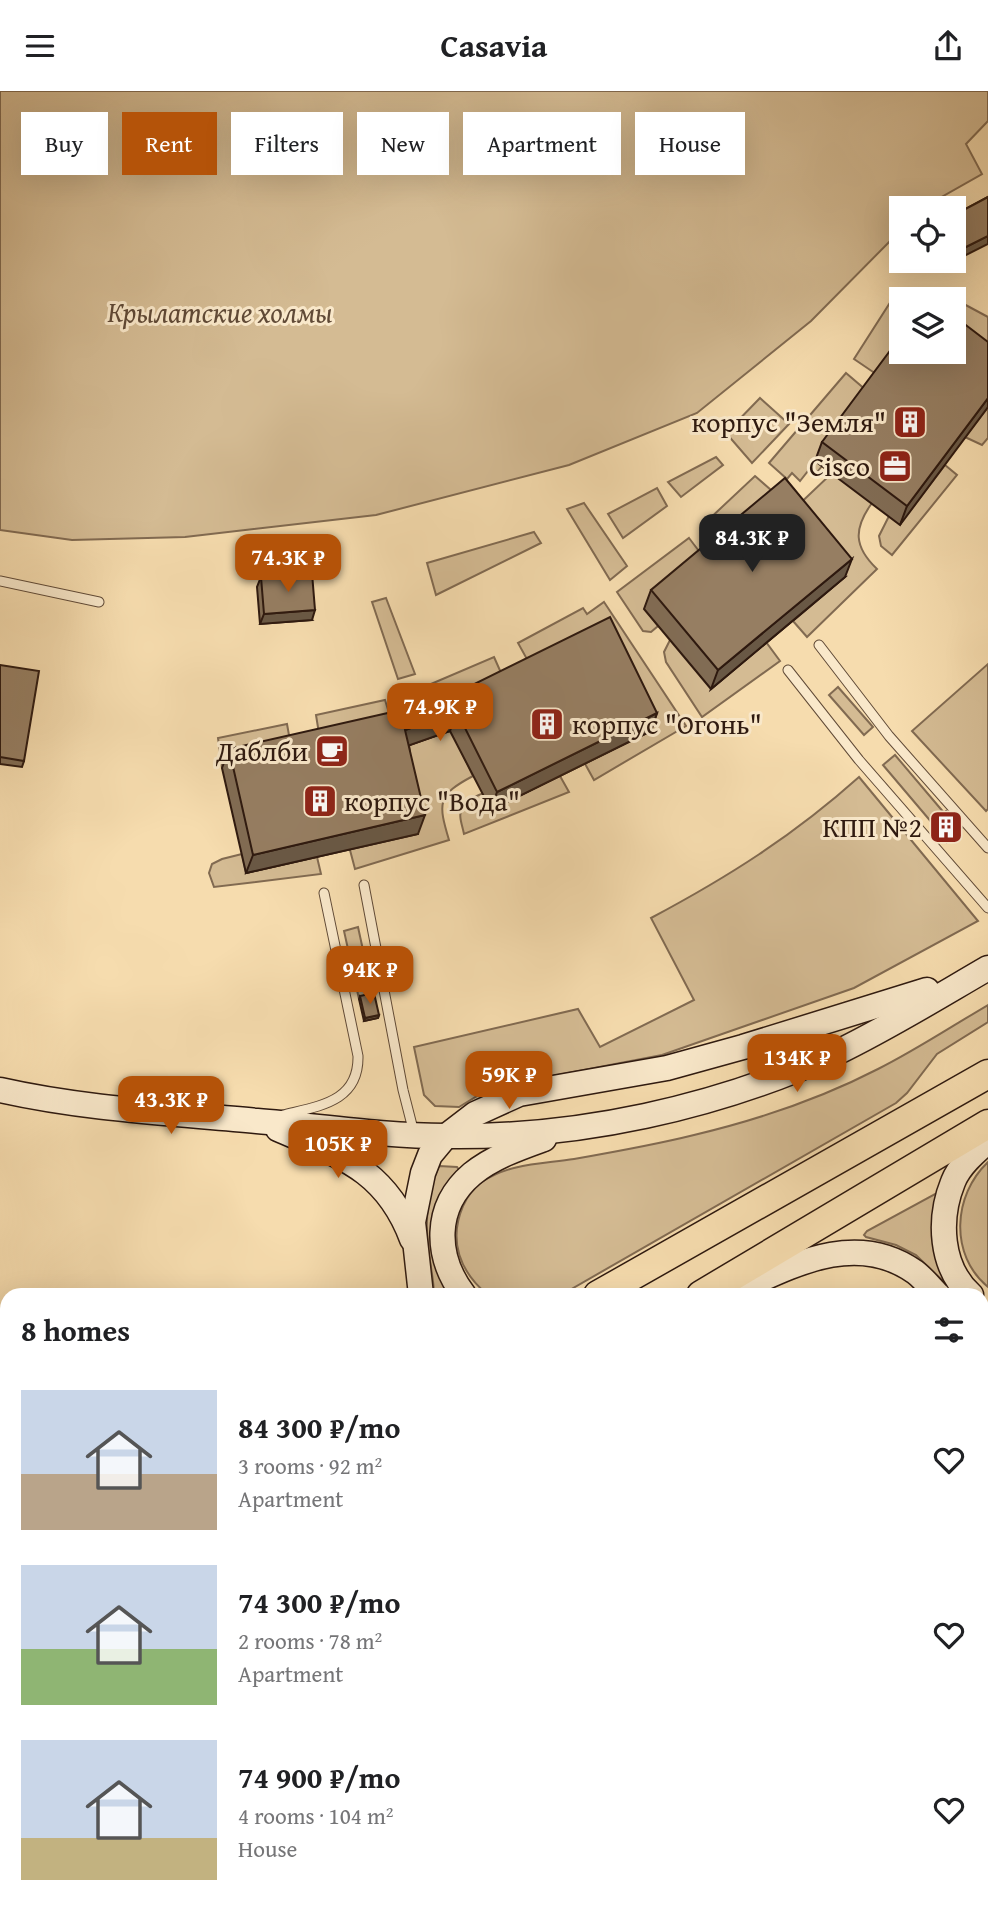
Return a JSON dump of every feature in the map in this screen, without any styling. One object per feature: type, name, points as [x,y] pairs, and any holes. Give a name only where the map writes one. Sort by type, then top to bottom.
[{"type":"main road","points":[[459,1288],[449,1272],[440,1237],[444,1219],[460,1186],[491,1161],[515,1149],[575,1129],[699,1102],[788,1073],[836,1052],[987,969]]},
{"type":"main road","points":[[420,1288],[414,1221],[423,1173],[430,1155],[445,1136],[475,1114],[519,1094],[667,1068],[862,1011],[987,969]]},
{"type":"main road","points":[[610,1288],[988,1074]]},
{"type":"main road","points":[[0,1090],[89,1106],[414,1134],[445,1136],[575,1129]]},
{"type":"main road","points":[[258,1121],[346,1158],[365,1171],[397,1207],[415,1249]]},
{"type":"main road","points":[[713,1288],[988,1124]]},
{"type":"main road","points":[[966,1288],[944,1248],[943,1224],[953,1182],[964,1163],[988,1141]]},
{"type":"main road","points":[[743,1288],[806,1260],[846,1252],[868,1252],[893,1261],[915,1272],[931,1288]]},
{"type":"lane","points":[[0,582],[99,602]]},
{"type":"lane","points":[[819,645],[889,736],[988,848]]},
{"type":"lane","points":[[788,670],[859,760],[988,908]]},
{"type":"lane","points":[[363,885],[414,1134]]},
{"type":"lane","points":[[258,1121],[325,1105],[341,1095],[354,1082],[358,1071],[358,1056],[324,893]]},
{"type":"green space","name":"Крылатские холмы","points":[[0,91],[988,91],[988,121],[966,144],[982,174],[943,196],[889,196],[889,242],[811,321],[697,413],[569,465],[376,515],[185,537],[72,540],[0,530]]},
{"type":"green space","points":[[889,304],[889,362],[879,376],[854,359]]},
{"type":"green space","points":[[966,305],[988,317],[988,366],[966,349]]},
{"type":"green space","points":[[846,373],[867,391],[815,460],[822,466],[814,476],[808,471],[800,481],[792,473],[787,479],[769,463]]},
{"type":"green space","points":[[760,398],[789,424],[752,463],[726,433]]},
{"type":"green space","points":[[988,407],[988,438],[982,445],[965,437]]},
{"type":"green space","points":[[716,457],[723,465],[681,497],[668,482]]},
{"type":"green space","points":[[945,465],[957,475],[892,555],[881,546],[879,536],[889,516],[900,524]]},
{"type":"green space","points":[[832,473],[872,503],[862,521],[859,537],[864,553],[877,569],[807,637],[793,621],[845,577],[791,512]]},
{"type":"green space","points":[[755,476],[779,497],[724,542],[705,523]]},
{"type":"green space","points":[[657,488],[667,506],[623,538],[608,514]]},
{"type":"green space","points":[[584,503],[627,566],[610,580],[567,509]]},
{"type":"green space","points":[[534,532],[541,543],[436,595],[427,563]]},
{"type":"green space","points":[[689,538],[705,559],[645,609],[658,626],[651,632],[643,631],[617,592]]},
{"type":"green space","points":[[386,598],[415,674],[398,679],[372,602]]},
{"type":"green space","points":[[604,602],[686,726],[594,780],[518,643],[583,608],[587,614]]},
{"type":"green space","points":[[670,640],[766,642],[780,661],[702,717],[666,662],[664,652]]},
{"type":"green space","points":[[494,657],[506,684],[415,722],[412,713],[406,715],[399,694],[431,684]]},
{"type":"green space","points":[[988,664],[988,809],[986,811],[912,731]]},
{"type":"green space","points":[[838,687],[873,727],[864,735],[829,695]]},
{"type":"green space","points":[[385,700],[394,729],[321,746],[316,715]]},
{"type":"green space","points":[[287,724],[292,752],[222,768],[218,738]]},
{"type":"green space","points":[[451,730],[473,776],[453,789],[443,801],[443,817],[449,840],[355,869],[350,850],[399,749]]},
{"type":"green space","points":[[895,755],[945,814],[933,824],[883,765]]},
{"type":"green space","points":[[560,776],[569,792],[464,834],[460,814],[468,801],[492,790]]},
{"type":"green space","points":[[859,777],[978,921],[854,988],[662,1055],[500,1086],[487,1090],[459,1107],[435,1106],[424,1095],[414,1047],[578,1009],[600,1047],[694,1000],[651,918],[759,854]]},
{"type":"green space","points":[[242,854],[246,873],[317,857],[321,874],[214,887],[209,873],[212,864]]},
{"type":"green space","points":[[358,927],[373,996],[359,999],[344,931]]},
{"type":"green space","points":[[988,1005],[988,1022],[937,1054],[896,1103],[573,1288],[480,1288],[464,1266],[457,1243],[463,1206],[482,1182],[493,1176],[526,1165],[634,1148],[741,1123],[834,1090],[920,1046]]},
{"type":"green space","points":[[988,1162],[988,1287],[975,1274],[967,1259],[960,1225],[968,1191]]},
{"type":"green space","points":[[439,1166],[457,1167],[459,1170],[439,1197],[435,1208],[451,1288],[433,1288],[427,1225],[432,1184]]},
{"type":"green space","points":[[935,1194],[951,1288],[916,1255],[896,1245],[866,1237],[864,1235]]},
{"type":"building","points":[[988,197],[988,236],[966,247],[966,209]]},
{"type":"building","name":"корпус \"Земля\"","points":[[966,325],[988,342],[988,398],[907,506],[822,442],[889,352],[889,364],[966,364]]},
{"type":"building","points":[[785,478],[852,559],[718,670],[651,590]]},
{"type":"building","points":[[312,573],[315,610],[264,614],[261,577]]},
{"type":"building","points":[[610,617],[657,713],[497,792],[457,712],[405,730],[425,815],[253,855],[229,749],[401,710],[402,717],[451,700],[450,696]]},
{"type":"building","points":[[0,665],[39,671],[24,761],[0,757]]},
{"type":"building","name":"КПП №2","points":[[946,811],[961,828],[949,837],[934,820]]},
{"type":"building","points":[[374,993],[379,1015],[365,1018],[360,996]]},
{"type":"place","name":"корпус \"Земля\"","points":[[910,422]]},
{"type":"place","name":"Cisco","points":[[895,466]]},
{"type":"place","name":"корпус \"Огонь\"","points":[[547,724]]},
{"type":"place","name":"Даблби","points":[[332,751]]},
{"type":"place","name":"корпус \"Вода\"","points":[[320,801]]},
{"type":"place","name":"КПП №2","points":[[946,827]]}]
